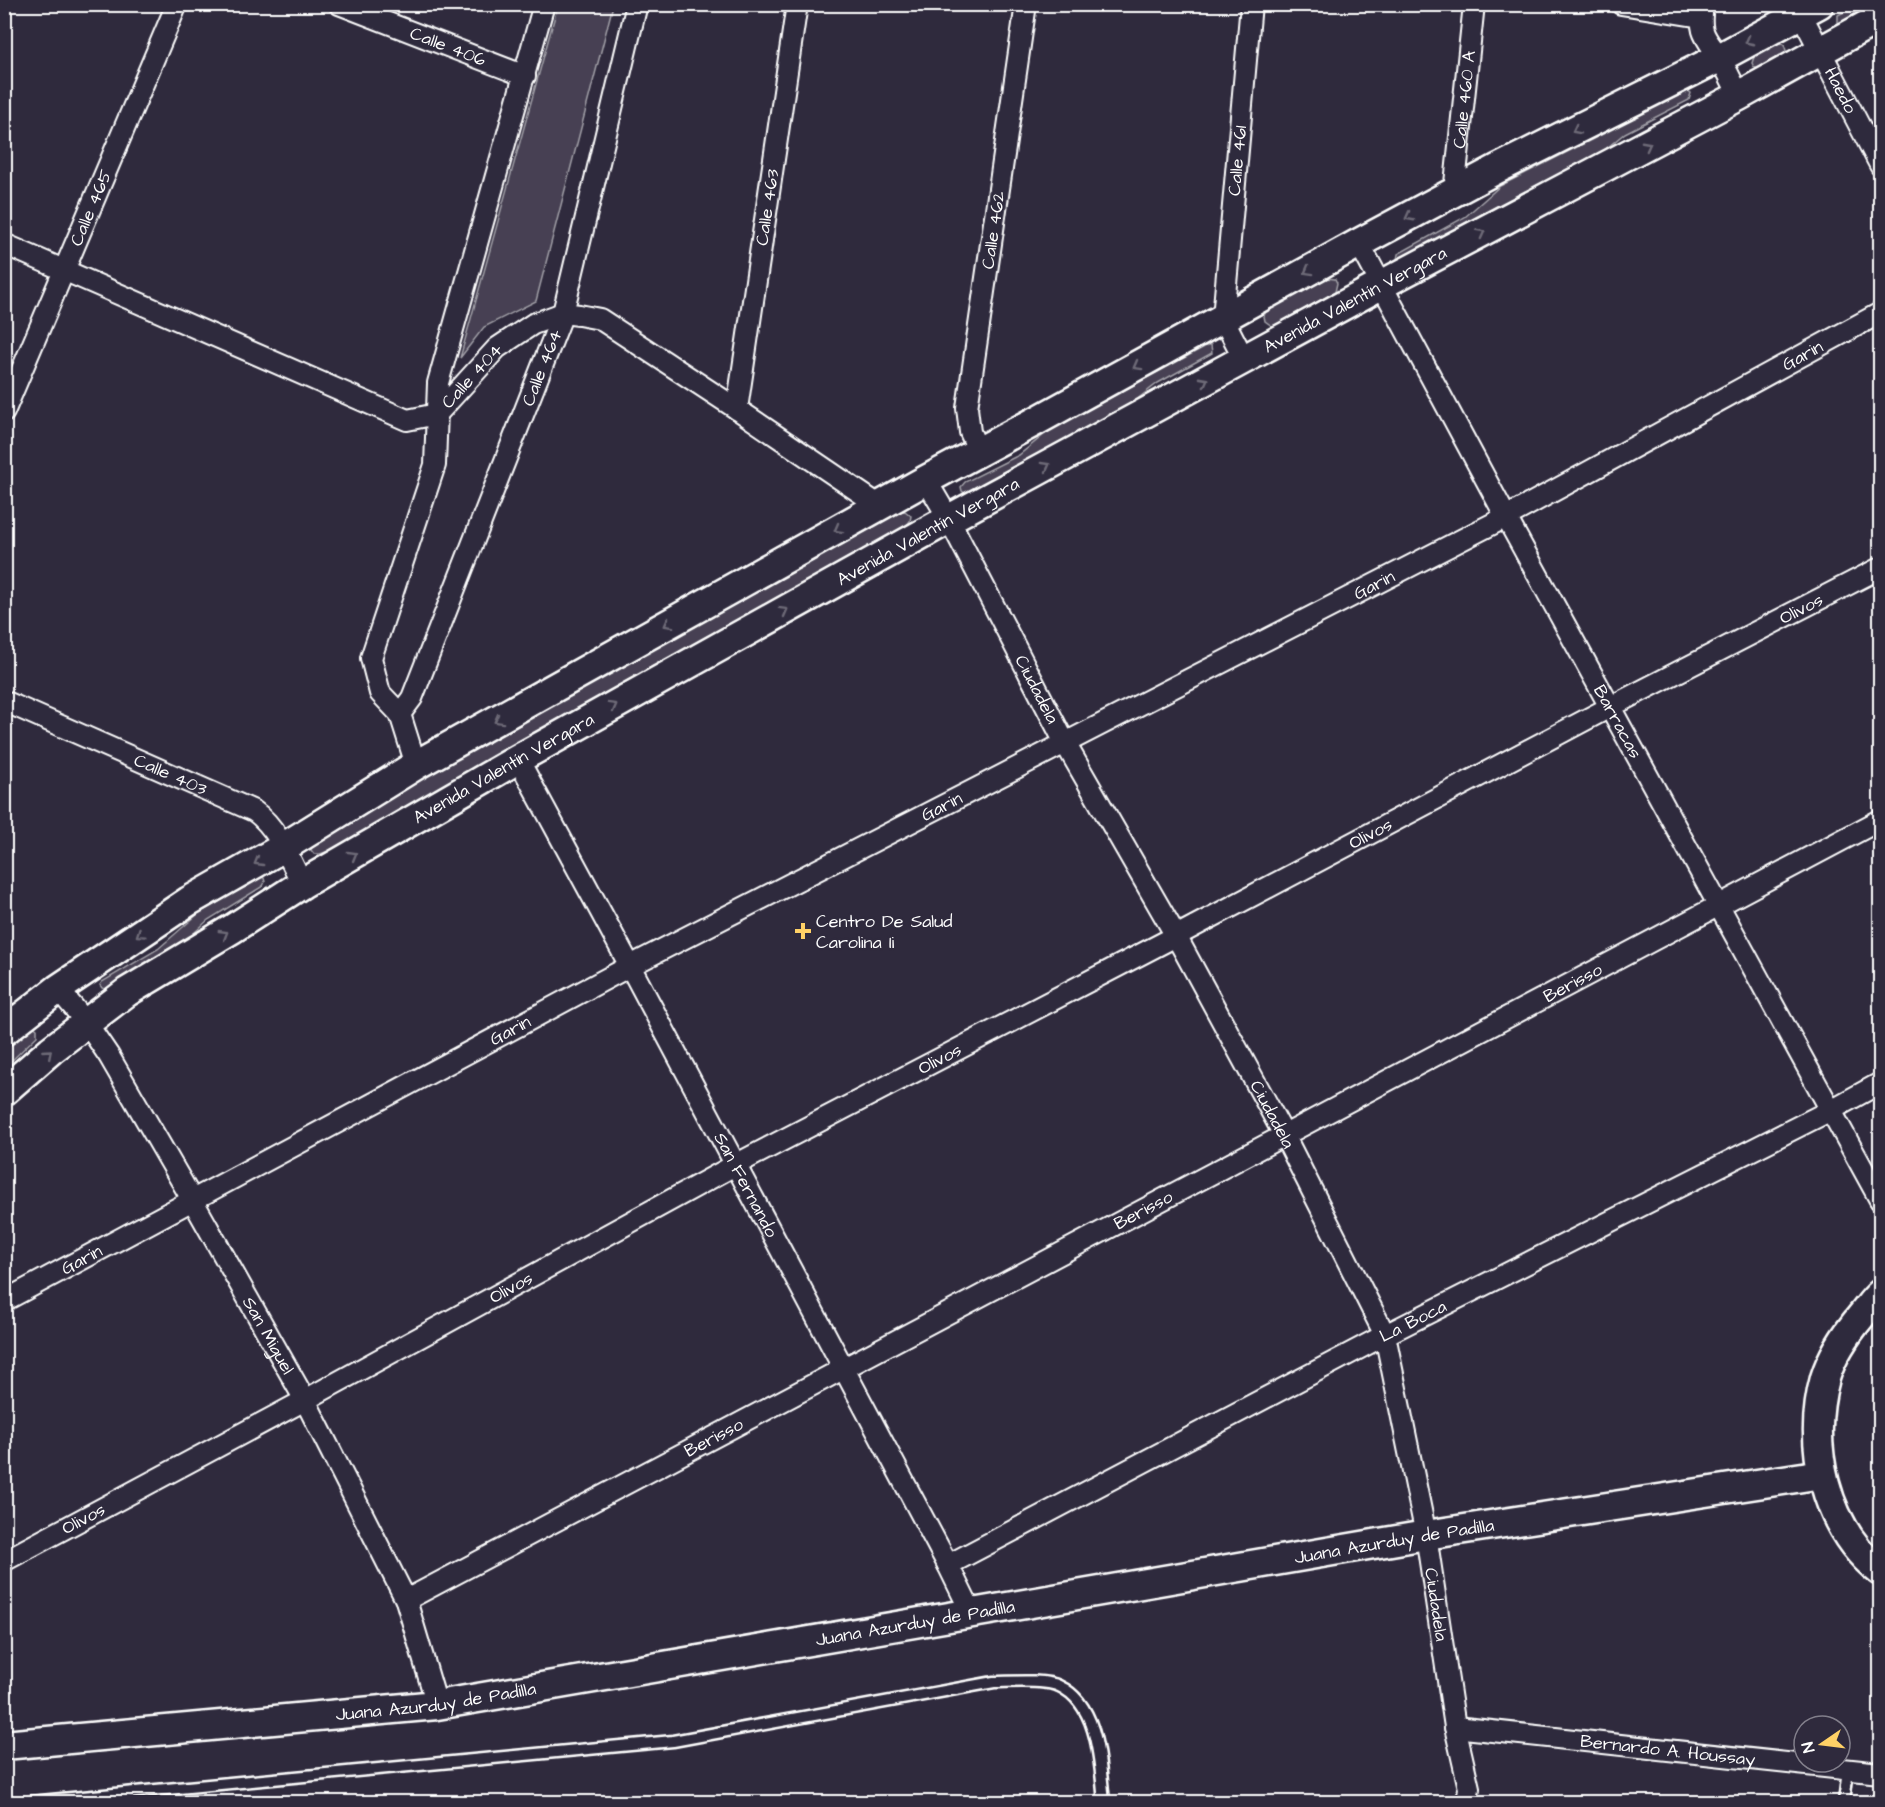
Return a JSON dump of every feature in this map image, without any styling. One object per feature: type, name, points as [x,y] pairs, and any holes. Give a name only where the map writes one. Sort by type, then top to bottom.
[{"type":"street","name":"Calle 465","points":[[4,412],[177,4]]},
{"type":"street","name":"Calle 406","points":[[339,4],[525,75]]},
{"type":"street","points":[[416,765],[400,714],[380,693],[371,658],[435,465],[438,383],[544,4]]},
{"type":"street","name":"Calle 464","points":[[400,714],[412,698],[563,313],[637,4]]},
{"type":"street","name":"Calle 463","points":[[737,409],[797,4]]},
{"type":"street","name":"Calle 462","points":[[980,452],[969,432],[967,408],[1026,4]]},
{"type":"street","name":"Calle 461","points":[[1223,318],[1251,4]]},
{"type":"street","name":"Calle 460 A","points":[[1454,193],[1474,4]]},
{"type":"street","points":[[1621,4],[1702,11],[1702,29],[1706,40],[1719,57],[1739,96]]},
{"type":"street","points":[[4,1031],[58,989],[189,901],[284,847],[416,765],[926,480],[1359,243],[1810,9]]},
{"type":"street","name":"Haedo","points":[[1810,9],[1821,50],[1881,165]]},
{"type":"street","name":"Avenida Valentín Vergara","points":[[4,1092],[51,1050],[126,993],[302,884],[518,759],[948,519],[1881,18]]},
{"type":"street","name":"Barracas","points":[[1359,243],[1506,517],[1881,1200]]},
{"type":"street","name":"Calle 404","points":[[4,244],[407,420],[436,414],[496,348],[533,324],[563,313]]},
{"type":"street","points":[[563,313],[600,320],[880,506]]},
{"type":"street","name":"Garin","points":[[4,1301],[630,966],[1506,517],[1881,313]]},
{"type":"street","points":[[1223,318],[1244,359]]},
{"type":"street","name":"Ciudadela","points":[[926,480],[1065,743],[1176,936],[1284,1135],[1385,1335],[1426,1535],[1455,1727],[1469,1788],[1467,1803]]},
{"type":"street","name":"Olivos","points":[[4,1561],[305,1400],[735,1165],[1610,707],[1881,568]]},
{"type":"street","name":"Calle 403","points":[[4,701],[248,807],[263,819],[284,847],[302,884]]},
{"type":"street","name":"San Fernando","points":[[518,759],[630,966],[971,1612]]},
{"type":"street","name":"Berisso","points":[[406,1600],[1881,820]]},
{"type":"street","name":"San Miguel","points":[[58,989],[86,1022],[109,1056],[305,1400],[406,1600],[437,1705]]},
{"type":"street","name":"La Boca","points":[[948,1565],[1385,1335],[1881,1083]]},
{"type":"street","points":[[1881,1294],[1846,1333],[1826,1377],[1817,1425],[1821,1474],[1833,1508],[1851,1539],[1881,1571]]},
{"type":"street","name":"Juana Azurduy de Padilla","points":[[4,1745],[437,1705],[1426,1535],[1821,1474]]},
{"type":"street","name":"Bernardo A. Houssay","points":[[1455,1727],[1792,1764]]},
{"type":"street","name":"Bernardo A. Houssay","points":[[1852,1770],[1881,1773]]},
{"type":"lane","points":[[30,1803],[673,1741],[994,1682],[1026,1681],[1057,1684],[1076,1696],[1088,1716],[1099,1752],[1104,1803]]},
{"type":"lane","points":[[1844,1803],[1848,1774]]},
{"type":"shaded area","points":[[558,5],[613,5],[536,301],[484,327],[460,358]]},
{"type":"shaded area","points":[[1858,5],[1879,5],[1841,24],[1838,22],[1838,15]]},
{"type":"shaded area","points":[[1779,42],[1784,44],[1787,54],[1759,70],[1754,67],[1752,63],[1755,54]]},
{"type":"shaded area","points":[[1688,91],[1691,93],[1689,100],[1625,133],[1596,157],[1397,260],[1398,254],[1465,217],[1500,186]]},
{"type":"shaded area","points":[[1325,278],[1335,279],[1337,283],[1335,292],[1277,325],[1272,326],[1265,321],[1266,311]]},
{"type":"shaded area","points":[[1211,345],[1212,353],[1158,383],[1122,411],[971,493],[966,494],[962,491],[961,487],[965,482],[1019,455],[1050,430]]},
{"type":"shaded area","points":[[905,511],[911,516],[906,526],[332,850],[314,854],[311,850],[312,845],[323,834],[893,512]]},
{"type":"shaded area","points":[[261,877],[265,882],[263,886],[208,920],[182,944],[106,989],[102,988],[100,985],[102,982],[158,949],[198,914]]},
{"type":"shaded area","points":[[33,1026],[37,1029],[37,1036],[5,1067],[5,1042]]},
{"type":"place","name":"Centro De Salud Carolina Ii","points":[[803,931]]}]
